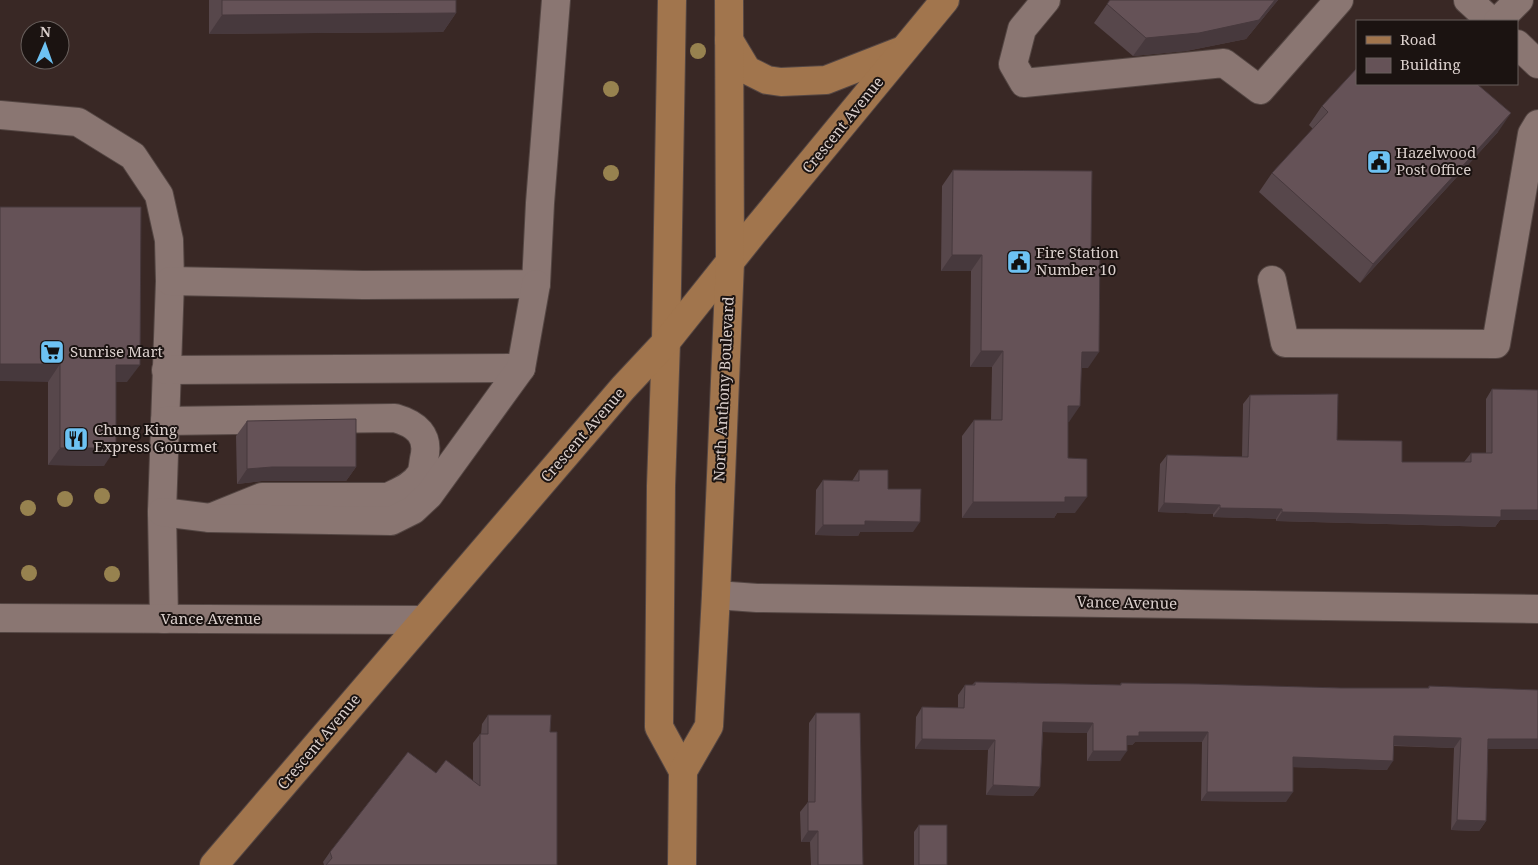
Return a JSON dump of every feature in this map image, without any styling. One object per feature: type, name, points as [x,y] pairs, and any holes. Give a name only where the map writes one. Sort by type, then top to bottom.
[{"type":"main road","name":"North Anthony Boulevard","points":[[672,0],[662,486],[660,727],[683,771],[682,865]]},
{"type":"main road","name":"North Anthony Boulevard","points":[[683,771],[709,726],[730,262],[729,0]]},
{"type":"main road","name":"Crescent Avenue","points":[[214,865],[623,388],[666,342],[945,0]]},
{"type":"main road","points":[[728,40],[747,70],[767,80],[781,82],[826,80],[905,49]]},
{"type":"street","points":[[162,512],[210,518],[391,521],[413,510],[429,495],[521,368],[536,284],[540,203],[556,0]]},
{"type":"street","points":[[1046,0],[1022,29],[1013,64],[1024,83],[1224,63],[1260,90],[1339,0]]},
{"type":"street","points":[[1468,0],[1490,20]]},
{"type":"street","points":[[1499,20],[1519,0]]},
{"type":"street","points":[[1518,45],[1538,64]]},
{"type":"street","points":[[0,115],[78,122],[133,156],[159,195],[169,240],[170,281],[162,512],[164,619]]},
{"type":"street","points":[[1272,280],[1285,343],[1496,344],[1532,134],[1538,124]]},
{"type":"street","points":[[170,281],[362,285],[536,284]]},
{"type":"street","points":[[166,370],[521,368]]},
{"type":"street","points":[[165,421],[395,418],[410,422],[423,433],[426,450],[421,474],[406,488],[388,497],[262,497],[210,518]]},
{"type":"street","name":"Vance Avenue","points":[[716,595],[767,598],[1538,609]]},
{"type":"street","name":"Vance Avenue","points":[[0,618],[423,620]]},
{"type":"building","points":[[222,0],[456,0],[456,13],[222,15]]},
{"type":"building","points":[[1110,0],[1275,0],[1259,20],[1199,33],[1146,38],[1107,4]]},
{"type":"building","name":"Hazelwood Post Office","points":[[1356,69],[1356,85],[1478,85],[1511,113],[1373,264],[1272,173],[1328,112],[1322,106]]},
{"type":"building","points":[[953,170],[1092,171],[1091,247],[1100,247],[1099,352],[1082,352],[1080,406],[1068,406],[1068,458],[1087,459],[1087,497],[1065,497],[1065,502],[973,502],[974,420],[1002,420],[1003,351],[981,351],[982,255],[952,255]]},
{"type":"building","points":[[0,207],[141,207],[140,365],[116,365],[116,448],[60,448],[60,364],[0,364]]},
{"type":"building","points":[[1492,389],[1538,390],[1538,510],[1501,510],[1501,517],[1282,512],[1282,509],[1220,508],[1220,505],[1164,503],[1167,455],[1248,457],[1250,395],[1338,394],[1337,440],[1402,441],[1402,462],[1471,462],[1471,453],[1492,453]]},
{"type":"building","points":[[356,419],[356,467],[272,467],[247,469],[247,421]]},
{"type":"building","points":[[859,470],[888,470],[888,489],[921,489],[920,522],[865,521],[865,525],[823,525],[823,480],[859,481]]},
{"type":"building","points":[[975,682],[1121,685],[1121,683],[1199,684],[1341,688],[1429,688],[1429,686],[1538,690],[1538,739],[1488,739],[1486,821],[1457,820],[1461,738],[1394,736],[1393,761],[1293,757],[1293,792],[1207,792],[1208,732],[1139,732],[1139,736],[1127,736],[1127,751],[1093,751],[1093,723],[1043,722],[1040,787],[993,785],[995,740],[922,739],[922,707],[964,708],[965,685],[975,685]]},
{"type":"building","points":[[816,713],[860,713],[863,865],[818,865],[818,831],[808,831],[808,802],[815,802]]},
{"type":"building","points":[[488,715],[551,715],[550,732],[557,732],[557,865],[326,865],[332,858],[330,852],[408,752],[436,773],[446,760],[480,786],[480,734],[488,734]]},
{"type":"building","points":[[919,825],[947,825],[947,865],[919,865]]},
{"type":"place","name":"Hazelwood Post Office","points":[[1379,162]]},
{"type":"place","name":"Fire Station Number 10","points":[[1019,262]]},
{"type":"place","name":"Sunrise Mart","points":[[52,352]]},
{"type":"place","name":"Chung King Express Gourmet","points":[[76,439]]}]
